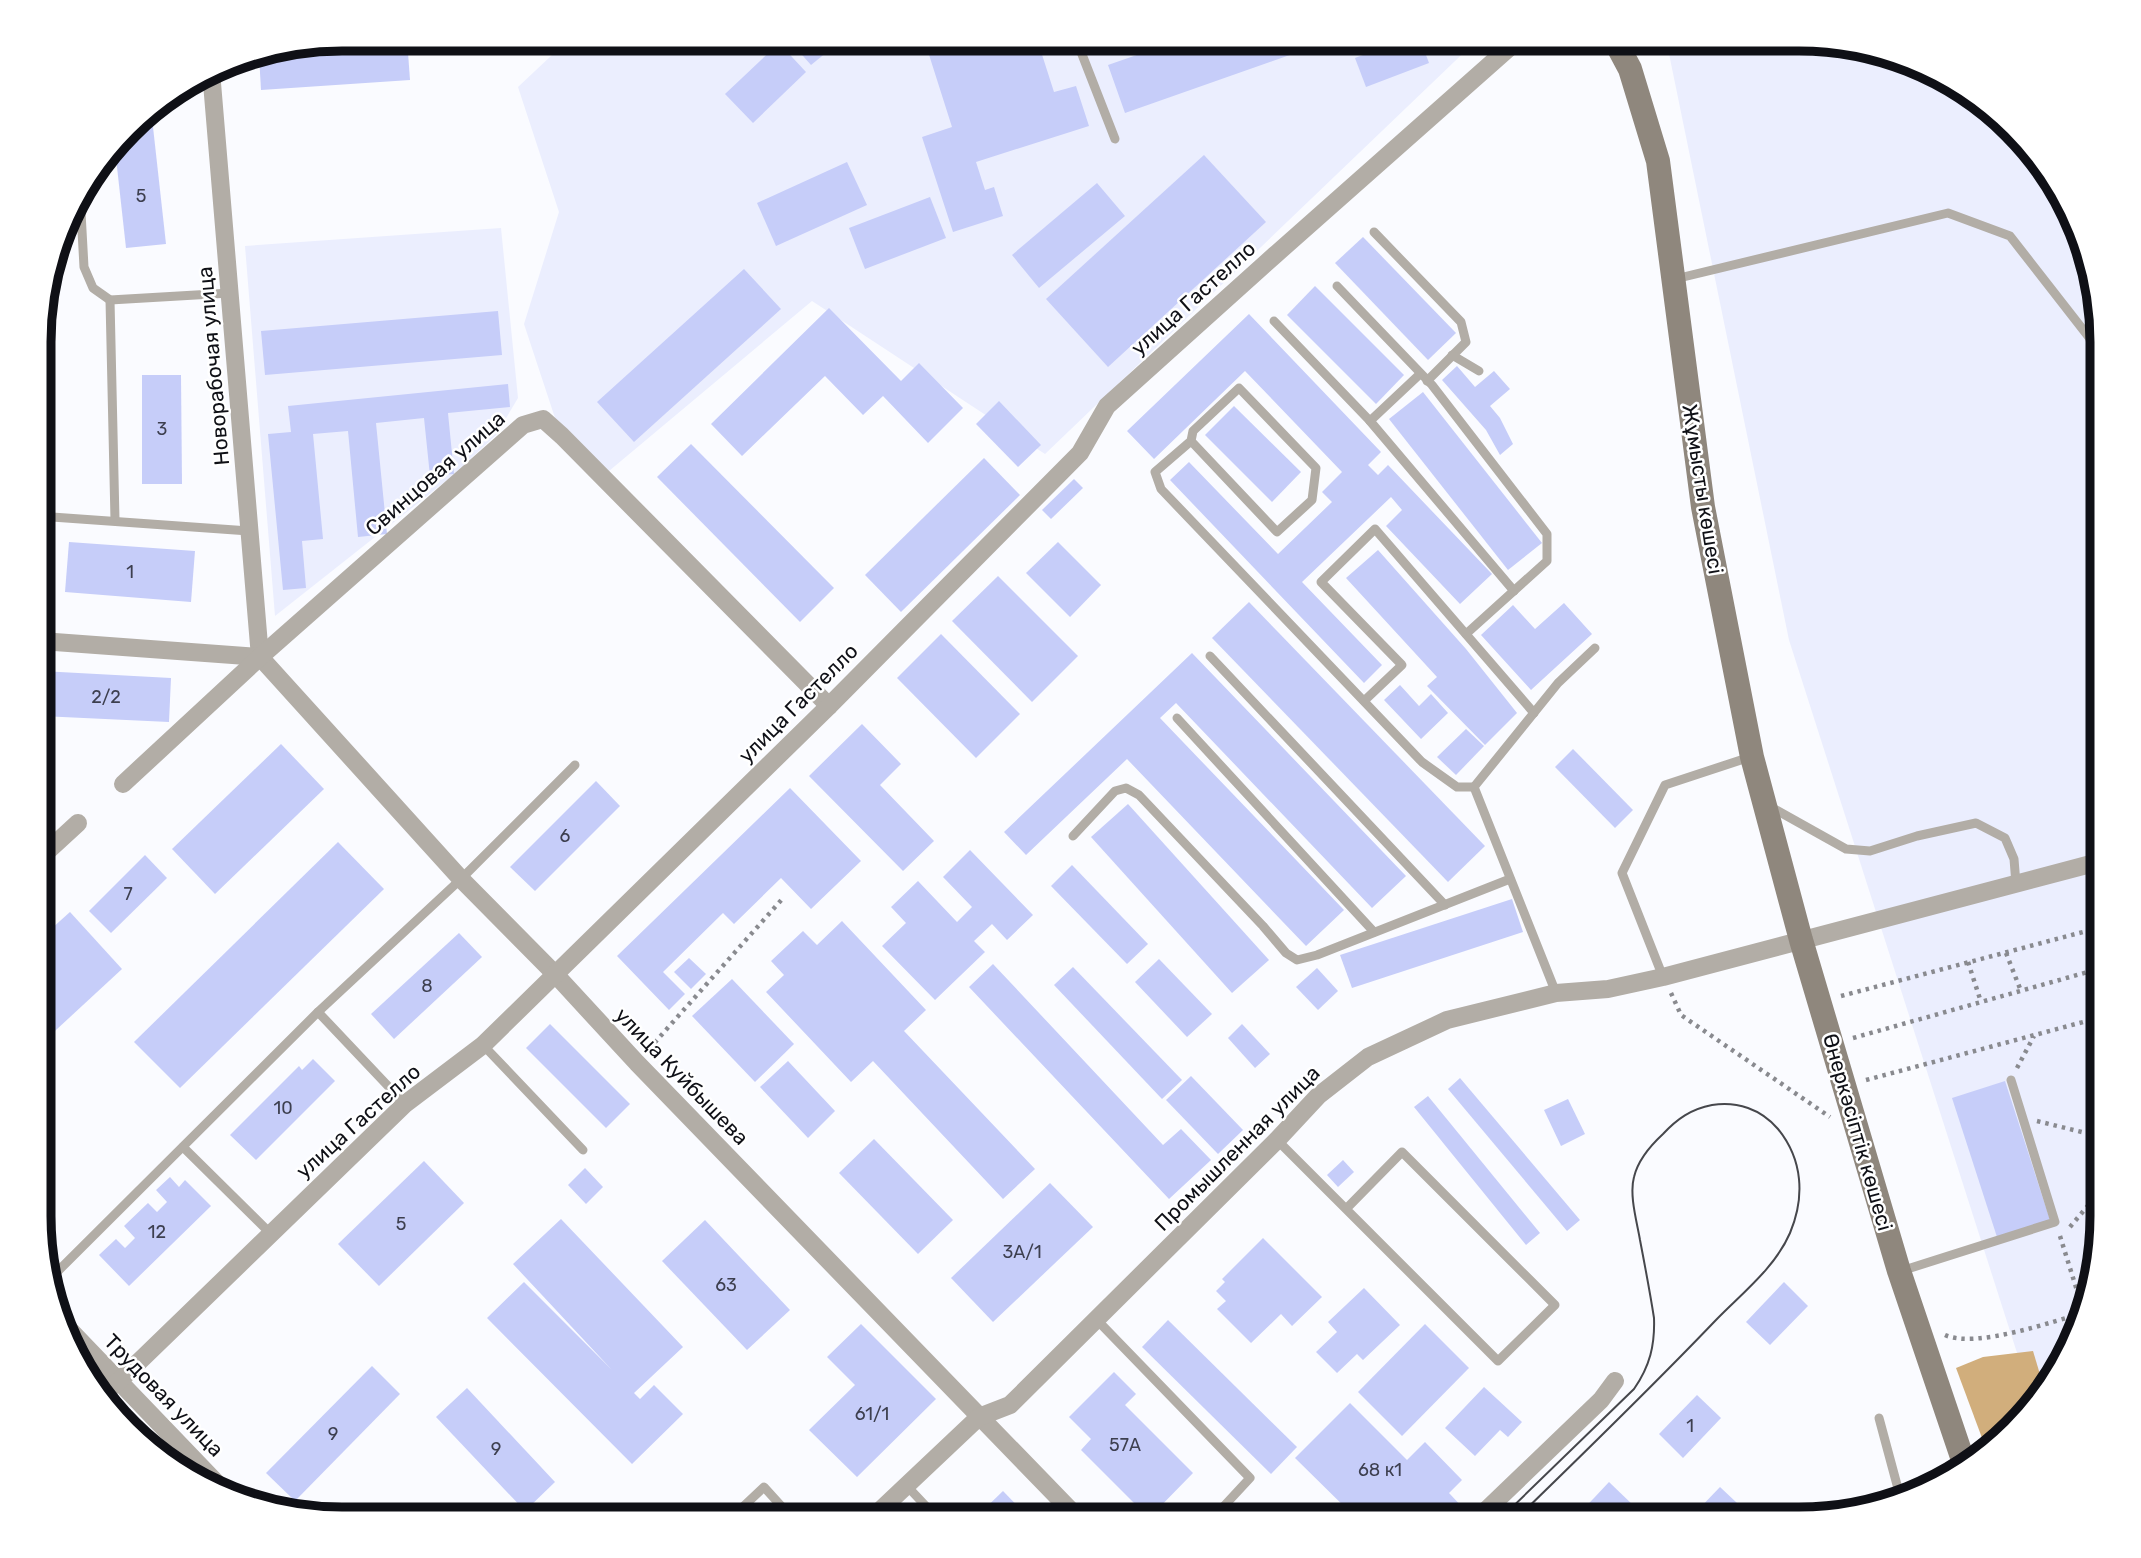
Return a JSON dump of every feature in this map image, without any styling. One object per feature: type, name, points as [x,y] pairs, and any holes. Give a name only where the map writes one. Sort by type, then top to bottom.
[{"type":"main road","name":"Жұмысты көшесі","points":[[1620,51],[1630,69],[1658,160],[1703,508],[1752,757],[1801,940]]},
{"type":"main road","name":"Өнеркәсіптік көшесі","points":[[1801,940],[1899,1271],[1962,1457]]},
{"type":"street","name":"улица Гастелло","points":[[108,1389],[405,1104],[483,1045],[829,706],[1080,453],[1107,406],[1505,51]]},
{"type":"street","name":"Новорабочая улица","points":[[212,82],[260,657]]},
{"type":"street","name":"Свинцовая улица","points":[[123,784],[260,657],[523,425],[543,419],[829,706]]},
{"type":"street","points":[[51,642],[260,657]]},
{"type":"street","name":"улица Куйбышева","points":[[260,657],[461,879],[1067,1507]]},
{"type":"street","points":[[51,849],[78,823]]},
{"type":"street","name":"Промышленная улица","points":[[883,1507],[979,1417],[1010,1405],[1318,1096],[1368,1057],[1447,1020],[1556,993],[1608,989],[1663,976],[2090,864]]},
{"type":"street","name":"Трудовая улица","points":[[78,1339],[209,1475]]},
{"type":"street","points":[[1490,1507],[1601,1400],[1615,1381]]},
{"type":"lane","points":[[1081,51],[1115,139]]},
{"type":"lane","points":[[81,213],[83,267],[93,288],[110,300],[230,293]]},
{"type":"lane","points":[[1673,279],[1948,213],[2010,236],[2090,339]]},
{"type":"lane","points":[[1370,422],[1466,342],[1461,322],[1374,232]]},
{"type":"lane","points":[[1337,286],[1424,377],[1547,534],[1547,561],[1466,634]]},
{"type":"lane","points":[[110,300],[115,520]]},
{"type":"lane","points":[[1273,321],[1370,422],[1514,591]]},
{"type":"lane","points":[[1452,355],[1479,371]]},
{"type":"lane","points":[[1191,441],[1277,532],[1312,500],[1316,468],[1239,388],[1194,431],[1191,441],[1155,472],[1161,489],[1422,762],[1457,788],[1474,788]]},
{"type":"lane","points":[[52,517],[249,531]]},
{"type":"lane","points":[[1364,701],[1402,665],[1321,582],[1375,529],[1534,713]]},
{"type":"lane","points":[[1474,788],[1558,683],[1595,648]]},
{"type":"lane","points":[[1210,656],[1445,905]]},
{"type":"lane","points":[[1177,718],[1374,932]]},
{"type":"lane","points":[[1663,976],[1622,873],[1665,785],[1752,757]]},
{"type":"lane","points":[[56,1273],[318,1012],[461,879],[575,765]]},
{"type":"lane","points":[[1474,788],[1556,993]]},
{"type":"lane","points":[[1073,836],[1115,791],[1126,789],[1139,795],[1286,953],[1297,960],[1317,955],[1510,879]]},
{"type":"lane","points":[[1765,803],[1846,849],[1870,851],[1917,836],[1976,823],[2005,838],[2014,859],[2017,884]]},
{"type":"lane","points":[[318,1012],[405,1104]]},
{"type":"lane","points":[[483,1045],[583,1150]]},
{"type":"lane","points":[[1899,1271],[2055,1222],[2011,1080]]},
{"type":"lane","points":[[1277,1140],[1346,1209],[1499,1361],[1555,1305],[1402,1152],[1346,1209]]},
{"type":"lane","points":[[183,1147],[271,1234]]},
{"type":"lane","points":[[1096,1319],[1250,1478],[1223,1507]]},
{"type":"lane","points":[[1879,1418],[1897,1490]]},
{"type":"lane","points":[[906,1485],[926,1507]]},
{"type":"lane","points":[[743,1507],[764,1487],[782,1507]]},
{"type":"path","points":[[637,1063],[784,897]]},
{"type":"path","points":[[1820,1001],[2090,931]]},
{"type":"path","points":[[2006,953],[2021,991]]},
{"type":"path","points":[[1968,962],[1981,1002]]},
{"type":"path","points":[[1832,1043],[2090,971]]},
{"type":"path","points":[[1663,976],[1681,1015],[1861,1138]]},
{"type":"path","points":[[1845,1086],[2090,1020]]},
{"type":"path","points":[[2011,1080],[2035,1035]]},
{"type":"path","points":[[2023,1118],[2090,1134]]},
{"type":"path","points":[[2060,1238],[2090,1203]]},
{"type":"path","points":[[2055,1222],[2079,1293]]},
{"type":"path","points":[[1918,1323],[1951,1338],[1982,1339],[2073,1315]]},
{"type":"shaded area","points":[[556,51],[1465,51],[1045,454],[812,301],[609,471],[557,424],[524,324],[559,212],[518,87]]},
{"type":"shaded area","points":[[1668,51],[1837,53],[1893,66],[1945,90],[1976,111],[2005,136],[2041,180],[2068,231],[2085,285],[2090,323],[2090,1235],[2085,1273],[2075,1310],[2051,1362],[2030,1393],[1789,640]]},
{"type":"shaded area","points":[[501,228],[518,398],[496,435],[451,477],[275,616],[245,246]]},
{"type":"shaded area","points":[[2033,1351],[2041,1378],[2018,1408],[1983,1441],[1956,1368],[1983,1357]]},
{"type":"building","points":[[323,51],[408,51],[410,80],[261,90],[259,63],[285,56]]},
{"type":"building","points":[[771,51],[786,51],[806,72],[753,123],[725,94]]},
{"type":"building","points":[[799,51],[828,51],[811,65]]},
{"type":"building","points":[[928,51],[1041,51],[1054,92],[1076,86],[1089,126],[976,162],[985,190],[994,187],[1003,216],[953,232],[922,137],[952,127]]},
{"type":"building","points":[[1148,51],[1301,51],[1125,113],[1108,65]]},
{"type":"building","points":[[1373,51],[1424,51],[1429,63],[1366,87],[1355,58]]},
{"type":"building","points":[[152,121],[166,244],[126,248],[116,159]]},
{"type":"building","points":[[1204,155],[1266,222],[1108,367],[1046,299]]},
{"type":"building","points":[[847,162],[867,205],[776,246],[757,203]]},
{"type":"building","points":[[1097,183],[1125,216],[1039,288],[1012,255]]},
{"type":"building","points":[[930,197],[946,238],[865,269],[849,228]]},
{"type":"building","points":[[1363,237],[1456,333],[1428,360],[1335,263]]},
{"type":"building","points":[[744,269],[781,309],[634,442],[597,402]]},
{"type":"building","points":[[1315,286],[1404,375],[1376,404],[1287,315]]},
{"type":"building","points":[[829,308],[901,381],[919,363],[963,408],[928,443],[883,396],[863,415],[825,376],[742,456],[711,424]]},
{"type":"building","points":[[498,311],[502,355],[265,375],[261,331]]},
{"type":"building","points":[[1249,314],[1381,452],[1368,465],[1378,475],[1388,465],[1492,574],[1460,604],[1386,526],[1402,510],[1391,497],[1302,582],[1382,665],[1364,683],[1170,480],[1189,462],[1278,554],[1332,502],[1322,492],[1342,472],[1245,371],[1154,459],[1127,431]]},
{"type":"building","points":[[1457,366],[1475,387],[1494,371],[1510,389],[1490,406],[1500,418],[1513,444],[1500,455],[1486,430],[1442,380]]},
{"type":"building","points":[[142,375],[181,375],[182,484],[142,484]]},
{"type":"building","points":[[508,384],[510,407],[448,413],[454,474],[430,476],[424,418],[376,423],[387,534],[358,537],[348,431],[313,434],[323,539],[302,541],[306,588],[283,590],[268,434],[291,432],[288,406]]},
{"type":"building","points":[[1423,392],[1542,543],[1508,570],[1389,419]]},
{"type":"building","points":[[999,401],[1041,445],[1018,467],[976,424]]},
{"type":"building","points":[[1234,406],[1301,472],[1272,502],[1205,435]]},
{"type":"building","points":[[691,444],[834,588],[800,622],[657,477]]},
{"type":"building","points":[[984,458],[1020,495],[901,612],[865,575]]},
{"type":"building","points":[[1074,479],[1083,488],[1051,519],[1042,510]]},
{"type":"building","points":[[69,542],[195,551],[191,602],[65,592]]},
{"type":"building","points":[[1058,542],[1101,585],[1070,617],[1026,573]]},
{"type":"building","points":[[1378,550],[1466,649],[1517,713],[1485,745],[1427,686],[1437,677],[1346,578]]},
{"type":"building","points":[[998,576],[1078,656],[1032,702],[952,621]]},
{"type":"building","points":[[1249,602],[1485,846],[1448,882],[1212,638]]},
{"type":"building","points":[[1564,603],[1592,634],[1531,690],[1481,635],[1513,605],[1535,629]]},
{"type":"building","points":[[941,634],[1020,714],[976,758],[897,678]]},
{"type":"building","points":[[1192,653],[1406,876],[1372,908],[1176,703],[1160,718],[1344,910],[1306,946],[1127,759],[1026,855],[1004,832]]},
{"type":"building","points":[[51,672],[171,678],[169,722],[51,716]]},
{"type":"building","points":[[1400,685],[1419,706],[1431,694],[1448,713],[1421,739],[1384,700]]},
{"type":"building","points":[[862,724],[901,764],[880,785],[934,841],[903,871],[809,776]]},
{"type":"building","points":[[1466,729],[1484,746],[1456,775],[1437,757]]},
{"type":"building","points":[[281,744],[324,789],[215,894],[172,849]]},
{"type":"building","points":[[1573,749],[1633,810],[1615,828],[1555,767]]},
{"type":"building","points":[[596,781],[620,806],[535,891],[510,867]]},
{"type":"building","points":[[790,788],[861,861],[811,909],[781,878],[734,924],[723,913],[663,972],[685,994],[669,1010],[617,956]]},
{"type":"building","points":[[1128,804],[1269,960],[1232,993],[1091,837]]},
{"type":"building","points":[[338,842],[384,889],[180,1088],[134,1042]]},
{"type":"building","points":[[970,850],[1033,915],[1007,940],[992,924],[974,941],[985,952],[935,1000],[882,946],[906,923],[891,907],[918,881],[957,922],[972,907],[943,877]]},
{"type":"building","points":[[145,855],[167,878],[111,933],[89,911]]},
{"type":"building","points":[[1072,865],[1148,944],[1127,964],[1051,886]]},
{"type":"building","points":[[1512,899],[1523,932],[1352,988],[1340,955]]},
{"type":"building","points":[[70,912],[122,969],[51,1035],[51,929]]},
{"type":"building","points":[[842,921],[926,1010],[904,1031],[1035,1169],[1003,1199],[873,1061],[851,1082],[766,992],[784,975],[771,961],[803,931],[817,945]]},
{"type":"building","points":[[459,933],[482,957],[394,1039],[371,1014]]},
{"type":"building","points":[[689,958],[706,974],[691,989],[674,972]]},
{"type":"building","points":[[1159,959],[1212,1014],[1187,1037],[1135,982]]},
{"type":"building","points":[[993,964],[1163,1145],[1181,1129],[1211,1160],[1169,1199],[969,987]]},
{"type":"building","points":[[1073,967],[1182,1080],[1162,1099],[1054,985]]},
{"type":"building","points":[[1317,968],[1338,991],[1318,1010],[1296,987]]},
{"type":"building","points":[[732,979],[794,1044],[755,1082],[692,1016]]},
{"type":"building","points":[[550,1024],[630,1104],[606,1128],[526,1048]]},
{"type":"building","points":[[1242,1024],[1270,1054],[1255,1068],[1228,1038]]},
{"type":"building","points":[[313,1059],[335,1081],[256,1160],[230,1135],[299,1066],[302,1070]]},
{"type":"building","points":[[788,1061],[835,1111],[808,1138],[760,1087]]},
{"type":"building","points":[[1191,1076],[1243,1130],[1218,1154],[1166,1100]]},
{"type":"building","points":[[1460,1078],[1580,1220],[1567,1231],[1448,1089]]},
{"type":"building","points":[[2005,1081],[2050,1220],[1997,1237],[1952,1098]]},
{"type":"building","points":[[1428,1096],[1540,1233],[1526,1245],[1414,1107]]},
{"type":"building","points":[[1568,1099],[1585,1134],[1561,1146],[1544,1110]]},
{"type":"building","points":[[874,1139],[953,1220],[918,1254],[839,1173]]},
{"type":"building","points":[[1343,1160],[1354,1172],[1338,1187],[1327,1175]]},
{"type":"building","points":[[424,1161],[464,1203],[379,1286],[338,1244]]},
{"type":"building","points":[[585,1168],[603,1187],[586,1204],[568,1185]]},
{"type":"building","points":[[170,1177],[179,1187],[185,1180],[211,1206],[129,1286],[99,1255],[116,1239],[125,1248],[135,1238],[124,1226],[148,1203],[157,1212],[167,1202],[156,1190]]},
{"type":"building","points":[[1050,1183],[1093,1227],[993,1322],[951,1278]]},
{"type":"building","points":[[561,1219],[683,1347],[634,1393],[640,1399],[654,1385],[683,1414],[632,1464],[487,1318],[524,1282],[612,1370],[513,1264]]},
{"type":"building","points":[[705,1220],[790,1310],[747,1350],[662,1261]]},
{"type":"building","points":[[1263,1238],[1322,1297],[1292,1326],[1281,1314],[1251,1343],[1217,1309],[1226,1301],[1216,1291],[1225,1282],[1222,1279]]},
{"type":"building","points":[[1784,1282],[1808,1306],[1770,1345],[1746,1322]]},
{"type":"building","points":[[1364,1288],[1400,1325],[1363,1360],[1357,1354],[1337,1373],[1316,1352],[1337,1332],[1328,1322]]},
{"type":"building","points":[[1168,1320],[1297,1447],[1271,1474],[1142,1347]]},
{"type":"building","points":[[861,1324],[936,1399],[857,1477],[809,1430],[855,1385],[827,1357]]},
{"type":"building","points":[[1425,1324],[1469,1368],[1402,1436],[1358,1392]]},
{"type":"building","points":[[372,1366],[400,1394],[295,1501],[266,1473]]},
{"type":"building","points":[[1114,1372],[1136,1394],[1125,1405],[1193,1473],[1160,1507],[1138,1507],[1081,1450],[1091,1439],[1069,1417]]},
{"type":"building","points":[[1484,1387],[1522,1422],[1508,1437],[1500,1430],[1475,1456],[1445,1428]]},
{"type":"building","points":[[467,1388],[555,1482],[529,1507],[521,1507],[436,1417]]},
{"type":"building","points":[[1697,1395],[1721,1418],[1683,1458],[1659,1434]]},
{"type":"building","points":[[1350,1403],[1407,1460],[1425,1442],[1462,1480],[1449,1493],[1462,1507],[1345,1507],[1295,1458]]},
{"type":"building","points":[[1609,1482],[1635,1507],[1586,1507]]},
{"type":"building","points":[[1720,1487],[1741,1507],[1701,1507]]},
{"type":"building","points":[[1003,1491],[1018,1507],[986,1507]]},
{"type":"tram line","points":[[1512,1507],[1634,1389],[1648,1364],[1654,1337],[1654,1318],[1632,1192],[1634,1177],[1642,1159],[1674,1124],[1697,1109],[1730,1104],[1748,1108],[1764,1116],[1778,1129],[1793,1153],[1799,1179],[1795,1219],[1783,1246],[1756,1280],[1528,1507]]}]
